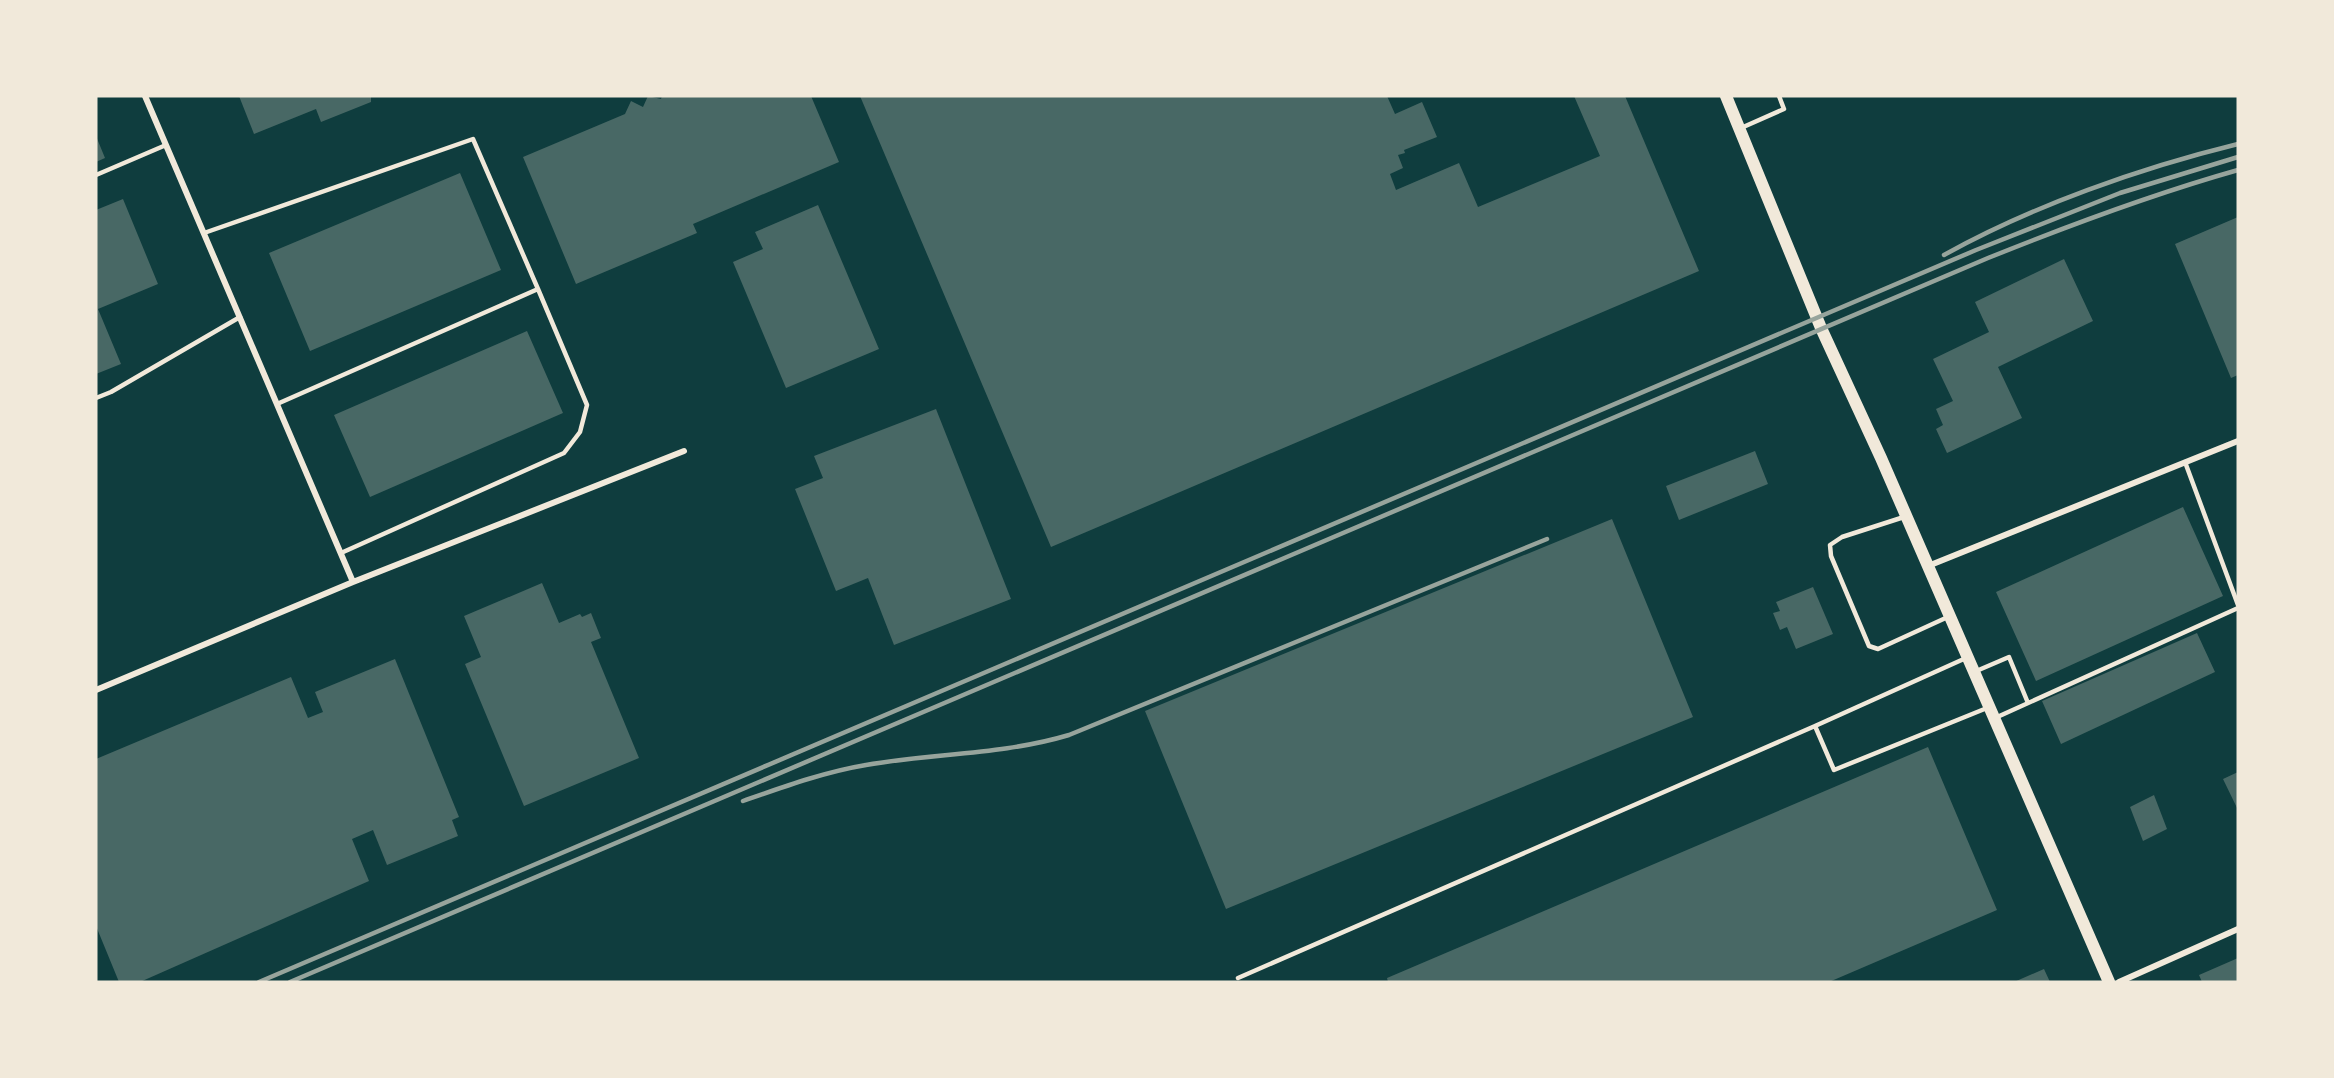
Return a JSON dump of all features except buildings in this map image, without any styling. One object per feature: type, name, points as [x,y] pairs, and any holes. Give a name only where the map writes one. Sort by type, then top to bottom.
[{"type":"main road","points":[[1726,96],[1821,328],[1906,516],[2109,982]]},
{"type":"street","points":[[145,96],[353,582]]},
{"type":"street","points":[[1928,566],[2238,441]]},
{"type":"street","points":[[96,690],[353,582],[684,451]]},
{"type":"street","points":[[2119,982],[2238,929]]},
{"type":"lane","points":[[1740,128],[1784,109],[1779,96]]},
{"type":"lane","points":[[204,233],[473,139],[538,289],[587,405],[580,432],[564,453],[341,553]]},
{"type":"lane","points":[[96,175],[166,145]]},
{"type":"lane","points":[[277,404],[538,289]]},
{"type":"lane","points":[[96,398],[111,392],[240,317]]},
{"type":"lane","points":[[1815,726],[1834,770],[1992,713],[2028,703],[2238,606],[2185,462]]},
{"type":"lane","points":[[1906,516],[1842,537],[1830,545],[1831,556],[1869,646],[1878,649],[1950,616]]},
{"type":"lane","points":[[1238,978],[1968,657]]},
{"type":"lane","points":[[1974,672],[2009,657],[2028,703]]},
{"type":"railway","points":[[1944,255],[2013,220],[2087,190],[2238,144]]},
{"type":"railway","points":[[259,982],[1976,250],[2120,193],[2238,157]]},
{"type":"railway","points":[[290,982],[1988,258],[2112,211],[2238,170]]},
{"type":"railway","points":[[743,801],[804,780],[850,768],[891,761],[993,750],[1044,742],[1069,735],[1547,539]]}]
